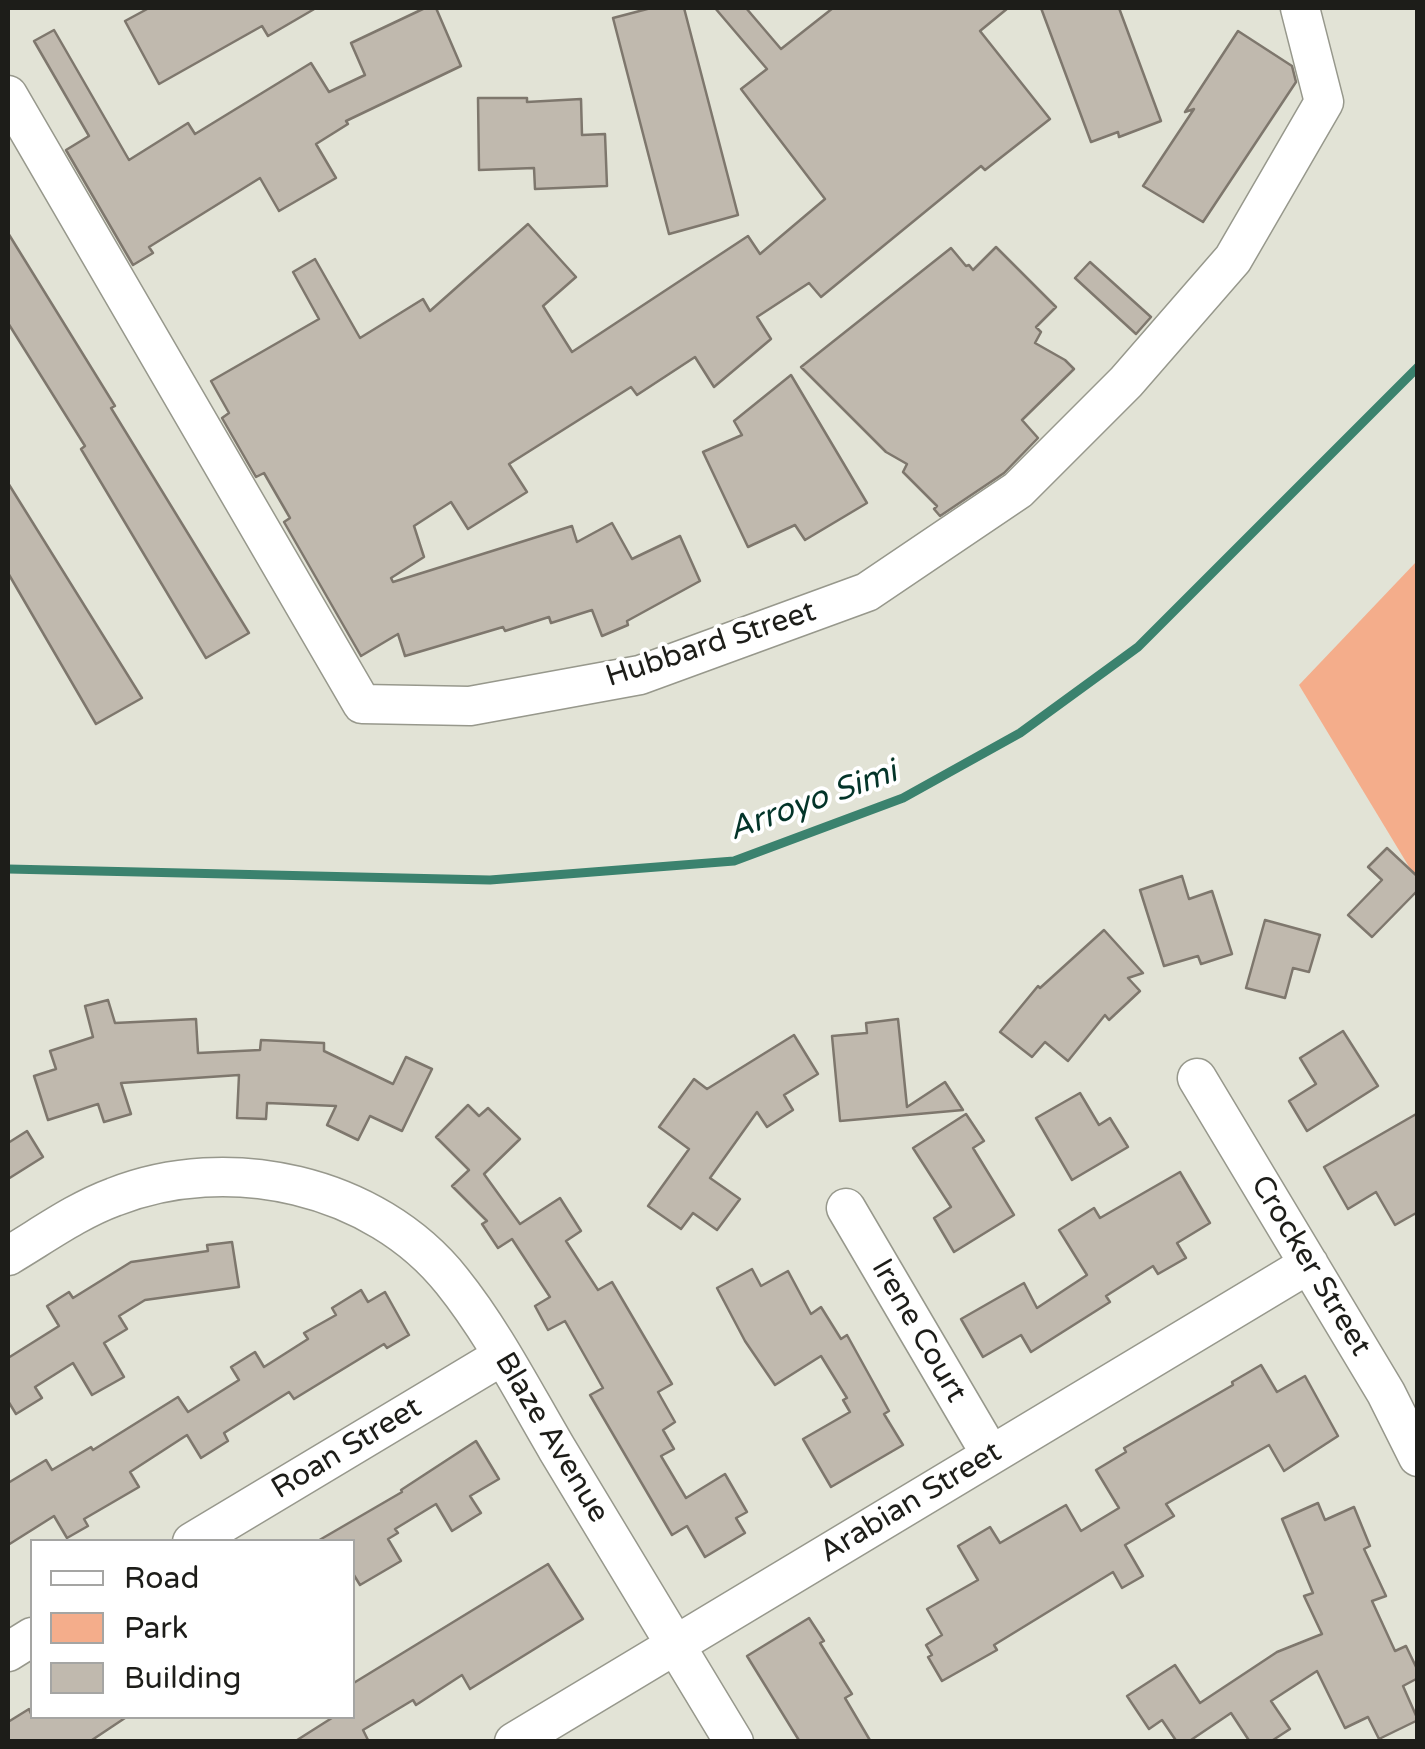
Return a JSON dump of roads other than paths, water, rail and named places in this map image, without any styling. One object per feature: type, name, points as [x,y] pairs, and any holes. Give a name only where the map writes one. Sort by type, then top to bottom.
[{"type":"street","name":"Hubbard Street","points":[[8,95],[362,704],[470,706],[640,675],[867,592],[1018,490],[1126,382],[1233,259],[1324,102],[1300,8]]},
{"type":"street","name":"Crocker Street","points":[[1197,1078],[1386,1392],[1418,1457]]},
{"type":"street","name":"Blaze Avenue","points":[[8,1256],[114,1196],[178,1178],[248,1178],[312,1188],[355,1204],[394,1228],[422,1249],[452,1281],[502,1356],[734,1742]]},
{"type":"street","name":"Irene Court","points":[[846,1208],[990,1455]]},
{"type":"street","name":"Arabian Street","points":[[514,1742],[1309,1264]]},
{"type":"street","name":"Roan Street","points":[[197,1539],[502,1356]]},
{"type":"street","points":[[8,1652],[30,1639]]},
{"type":"waterway","name":"Arroyo Simi","points":[[8,869],[490,880],[734,861],[903,798],[1020,733],[1138,647],[1418,367]]}]
